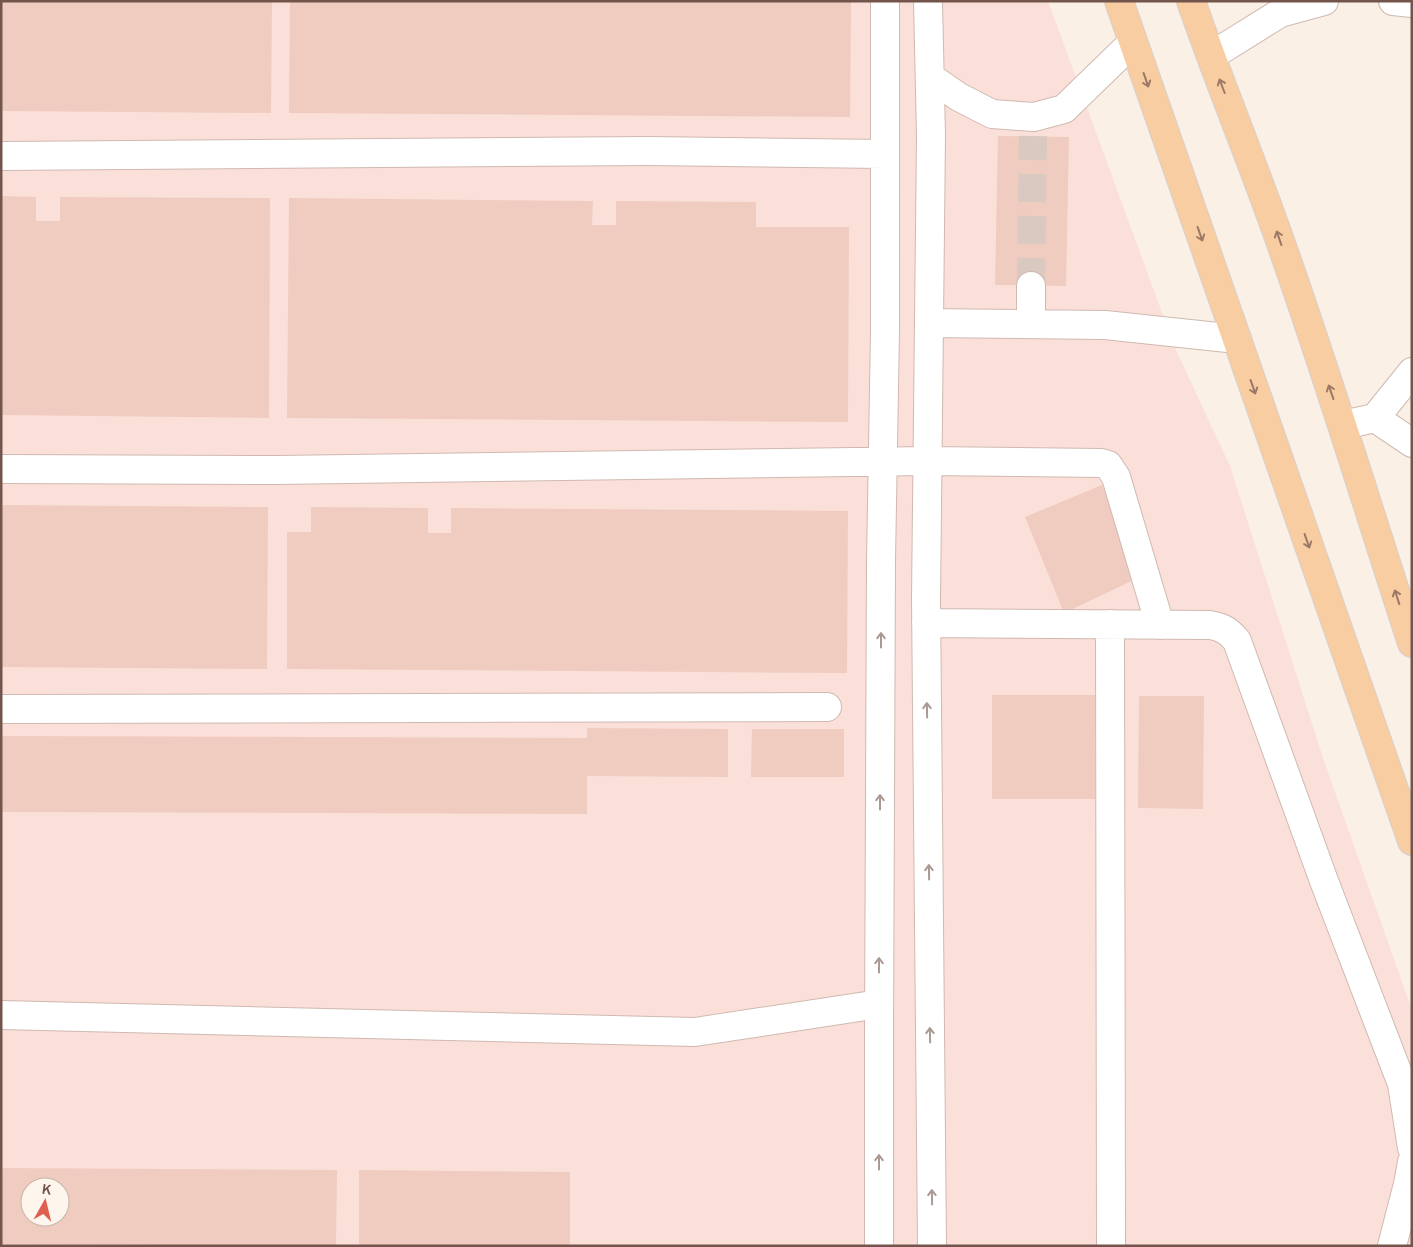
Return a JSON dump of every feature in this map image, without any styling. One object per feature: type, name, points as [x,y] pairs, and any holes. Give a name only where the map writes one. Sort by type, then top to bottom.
[{"type":"main road","points":[[1119,1],[1412,841]]},
{"type":"main road","points":[[1192,1],[1210,56],[1274,224],[1342,425],[1412,643]]},
{"type":"street","points":[[879,1246],[881,571],[884,463],[884,1]]},
{"type":"street","points":[[928,1],[931,136],[926,623],[932,1246]]},
{"type":"street","points":[[1210,56],[1280,13],[1324,1]]},
{"type":"street","points":[[1393,1],[1412,3]]},
{"type":"street","points":[[930,77],[959,97],[992,114],[1033,126],[1064,109],[1133,42]]},
{"type":"street","points":[[1,156],[648,151],[884,154]]},
{"type":"street","points":[[1031,286],[1031,324]]},
{"type":"street","points":[[929,322],[1105,325],[1237,339]]},
{"type":"street","points":[[1342,425],[1375,418],[1412,372]]},
{"type":"street","points":[[1375,418],[1412,443]]},
{"type":"street","points":[[1,469],[277,470],[928,461],[1100,462],[1108,465],[1116,477],[1160,625]]},
{"type":"street","points":[[926,623],[1217,626],[1231,633],[1237,641],[1324,881],[1402,1084],[1412,1148]]},
{"type":"street","points":[[1110,624],[1111,1246]]},
{"type":"street","points":[[1,709],[827,707]]},
{"type":"street","points":[[1,1015],[695,1032],[879,1004]]},
{"type":"street","points":[[1392,1246],[1412,1162]]},
{"type":"shaded area","points":[[1,1],[1048,1],[1175,348],[1230,466],[1323,758],[1412,1010],[1412,1246],[1,1246]]},
{"type":"building","points":[[1,1],[272,1],[271,113],[1,111]]},
{"type":"building","points":[[290,1],[851,1],[850,117],[289,113]]},
{"type":"building","points":[[998,136],[1069,137],[1066,286],[995,285]]},
{"type":"building","points":[[1,196],[36,197],[36,221],[60,221],[60,197],[270,198],[269,418],[1,415]]},
{"type":"building","points":[[289,198],[593,201],[592,225],[616,225],[616,201],[756,202],[756,227],[849,227],[848,422],[287,418]]},
{"type":"building","points":[[1102,485],[1136,579],[1064,613],[1025,517]]},
{"type":"building","points":[[1,505],[268,507],[267,669],[1,667]]},
{"type":"building","points":[[311,507],[428,508],[428,533],[451,533],[451,508],[848,511],[847,673],[287,669],[287,532],[311,532]]},
{"type":"building","points":[[992,695],[1095,695],[1095,799],[992,799]]},
{"type":"building","points":[[1139,696],[1204,696],[1203,809],[1138,808]]},
{"type":"building","points":[[587,728],[728,729],[728,777],[587,776],[587,814],[1,812],[1,736],[587,738]]},
{"type":"building","points":[[752,729],[844,729],[844,777],[751,777]]},
{"type":"building","points":[[1,1168],[337,1170],[336,1246],[1,1244]]},
{"type":"building","points":[[359,1170],[570,1172],[570,1246],[359,1246]]},
{"type":"tunnel","points":[[1031,286],[1033,136]]}]
